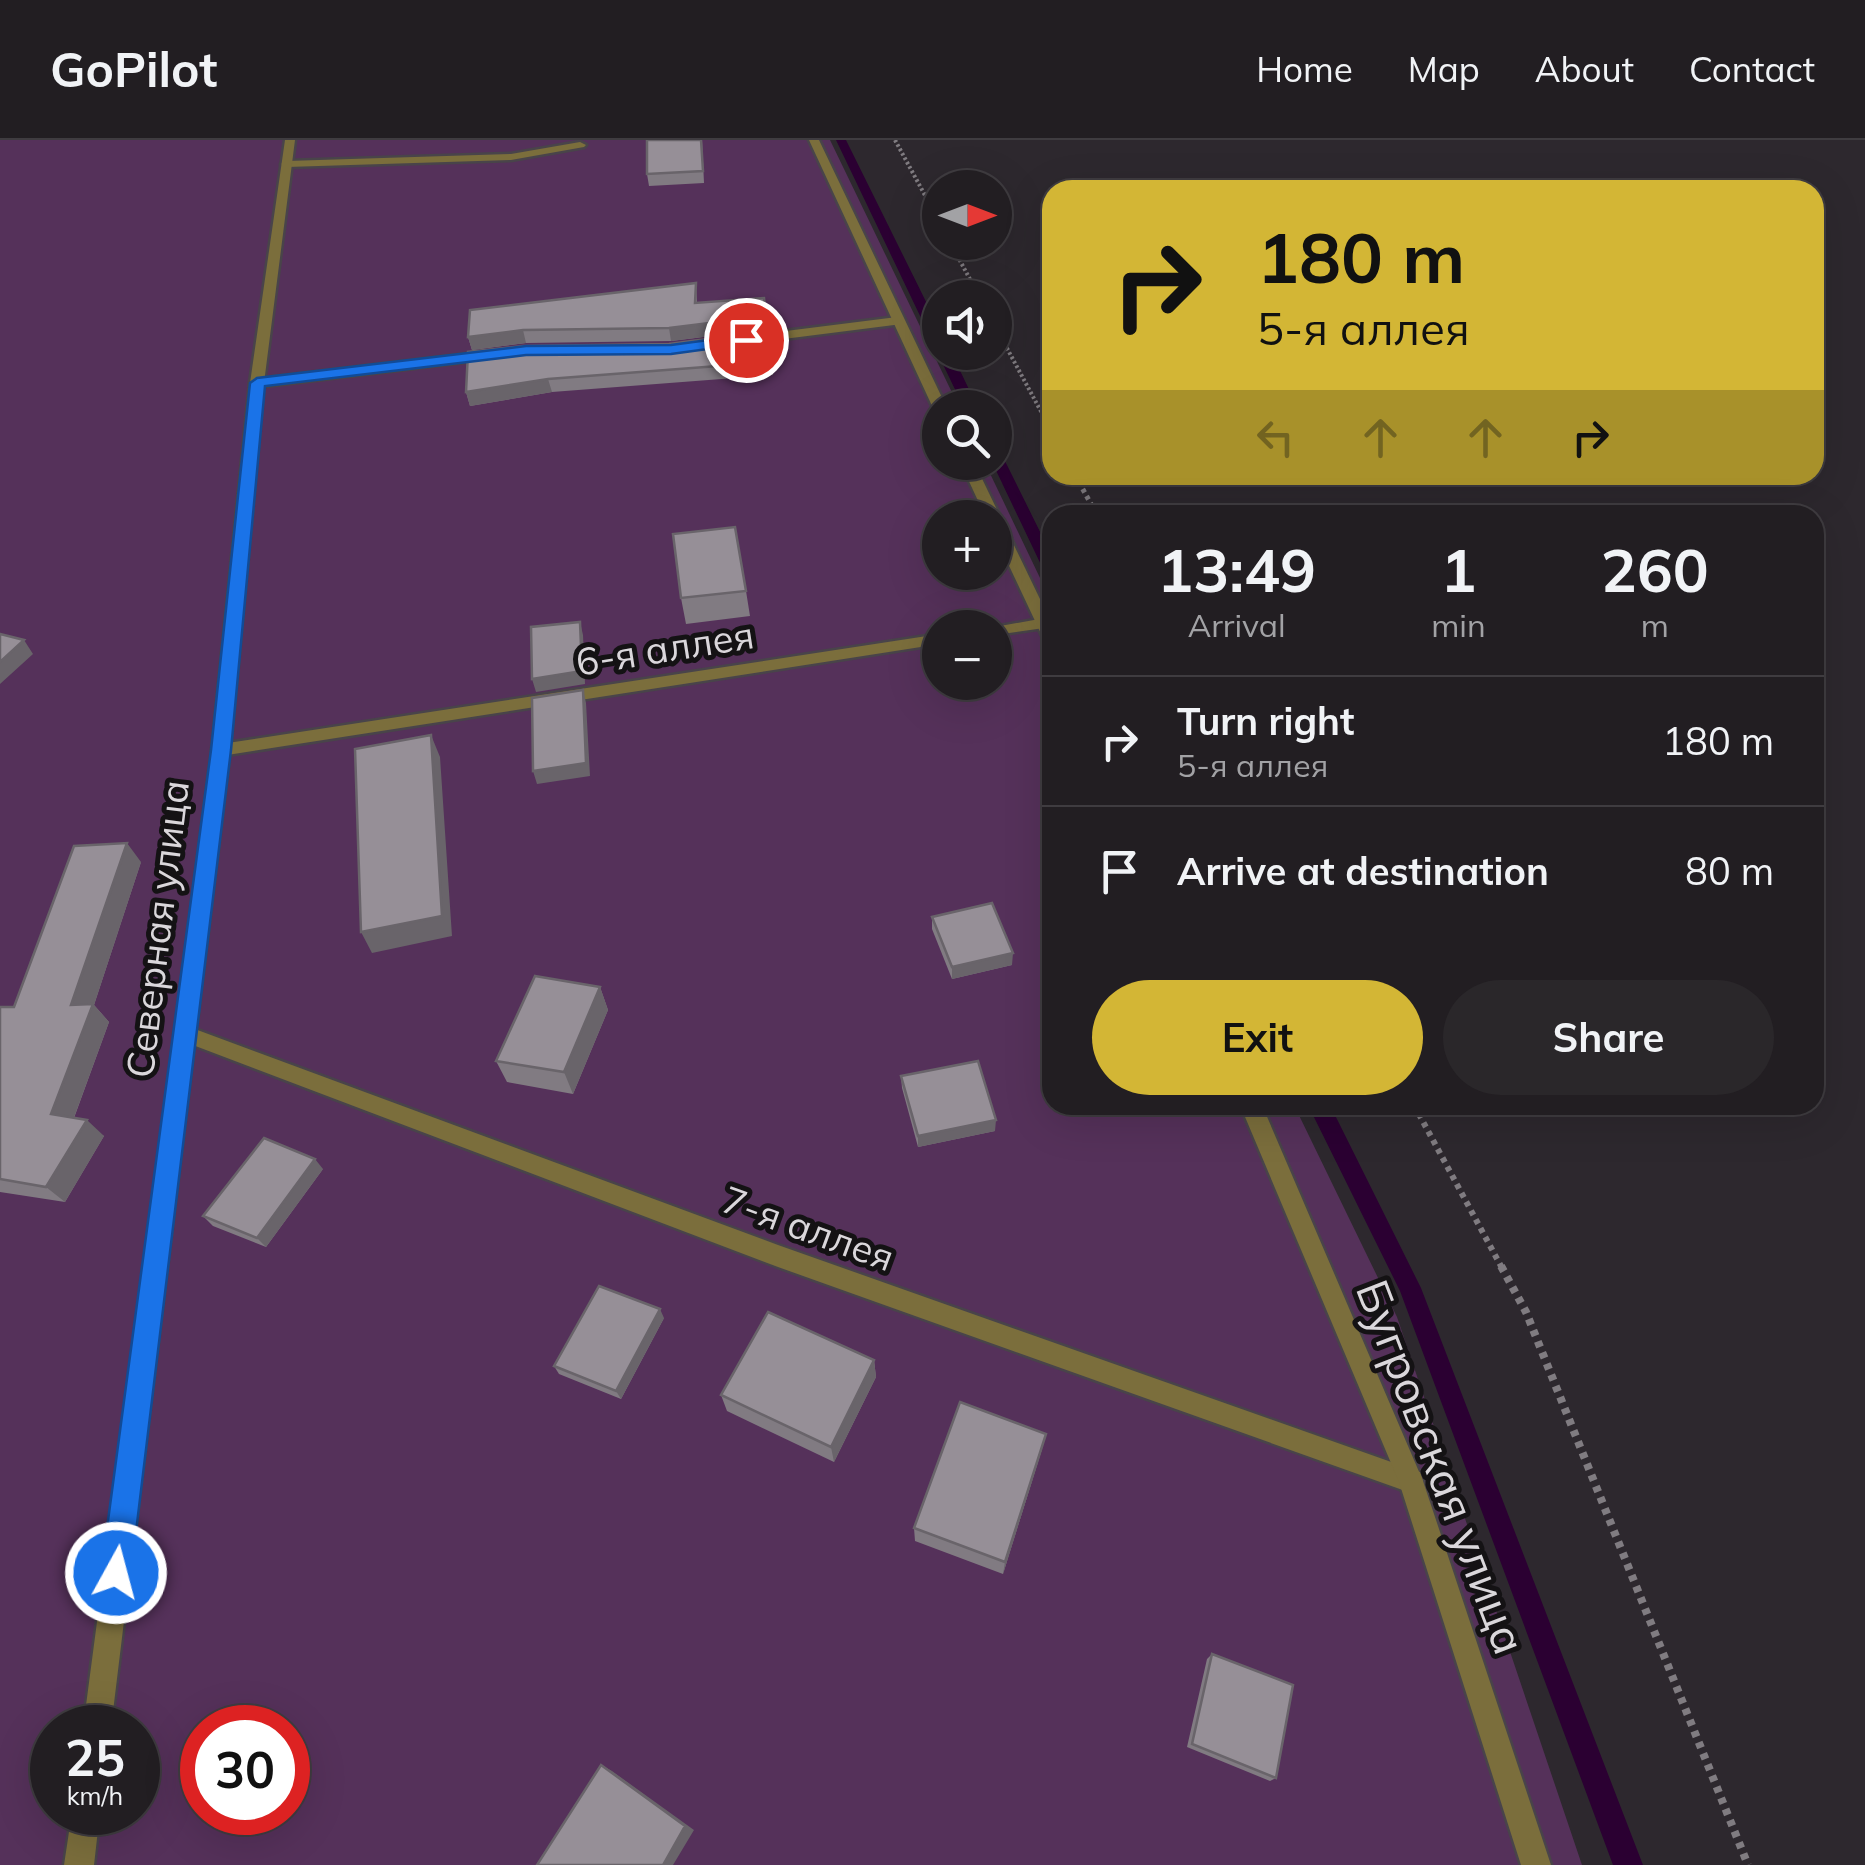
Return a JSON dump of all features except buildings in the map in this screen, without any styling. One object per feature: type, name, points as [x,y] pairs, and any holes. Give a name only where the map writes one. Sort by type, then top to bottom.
[{"type":"street","name":"Северная улица","points":[[100,1705],[221,750],[257,383],[290,140]]},
{"type":"street","points":[[814,140],[931,390]]},
{"type":"street","points":[[286,164],[511,158],[580,146]]},
{"type":"street","points":[[728,342],[897,321]]},
{"type":"street","points":[[257,383],[507,353]]},
{"type":"street","points":[[1012,556],[1042,617]]},
{"type":"street","points":[[1012,628],[1042,623]]},
{"type":"street","name":"6-я аллея","points":[[221,750],[922,642]]},
{"type":"street","name":"7-я аллея","points":[[184,1033],[778,1256],[1411,1482]]},
{"type":"street","name":"Бугровская улица","points":[[1255,1115],[1411,1482],[1536,1865]]},
{"type":"street","points":[[80,1865],[83,1835]]},
{"type":"path","points":[[895,140],[922,190]]},
{"type":"path","points":[[1012,358],[1042,413]]},
{"type":"path","points":[[1419,1115],[1526,1312],[1748,1865]]},
{"type":"shaded area","points":[[0,140],[830,140],[922,330],[922,370],[941,370],[951,390],[922,390],[922,480],[993,480],[1003,500],[922,500],[922,590],[1012,590],[1012,519],[1042,582],[1042,1115],[1299,1115],[1397,1317],[1582,1865],[0,1865]]},
{"type":"waterway","points":[[841,140],[922,306]]},
{"type":"waterway","points":[[953,370],[962,390]]},
{"type":"waterway","points":[[1007,480],[1042,551]]},
{"type":"waterway","points":[[1324,1115],[1410,1288],[1628,1865]]},
{"type":"route","points":[[116,1573],[221,750],[257,383],[526,351],[671,349],[746,340]]}]
